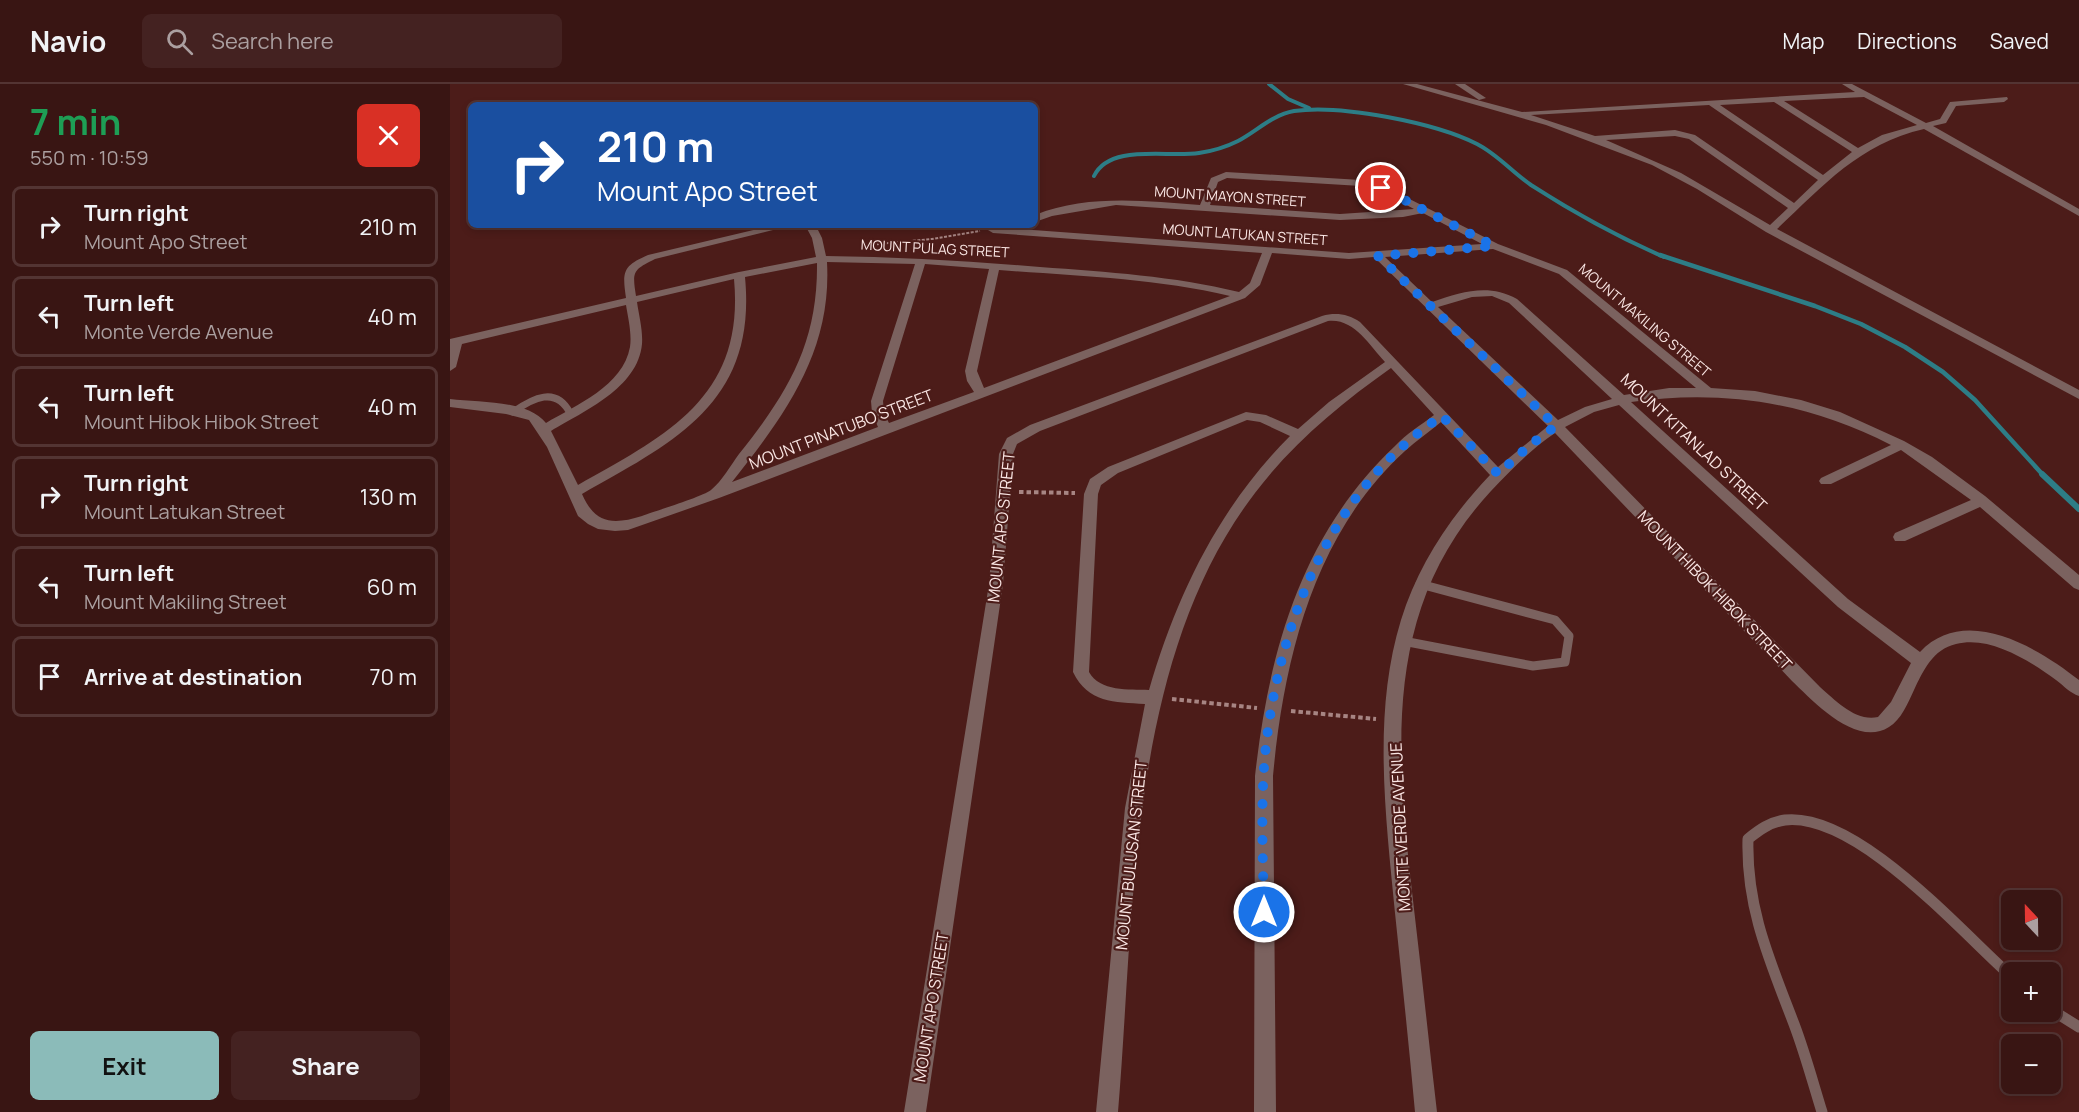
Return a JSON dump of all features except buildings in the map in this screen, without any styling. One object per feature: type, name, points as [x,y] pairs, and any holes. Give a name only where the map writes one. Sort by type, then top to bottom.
[{"type":"street","points":[[1407,84],[1494,106],[1631,153],[1675,174],[1770,230],[2079,395]]},
{"type":"street","points":[[1459,84],[1494,106]]},
{"type":"street","points":[[1846,84],[1983,156],[2079,213]]},
{"type":"street","points":[[1517,114],[1864,94]]},
{"type":"street","points":[[1774,98],[1858,152]]},
{"type":"street","points":[[1770,230],[1858,152],[1895,133],[1943,120],[1953,104],[2004,99]]},
{"type":"street","points":[[1710,102],[1824,180]]},
{"type":"street","points":[[1592,139],[1684,134],[1700,141],[1795,208]]},
{"type":"street","name":"MOUNT MAKILING STREET","points":[[1204,208],[1214,180],[1221,176],[1231,175],[1371,185],[1389,191],[1494,246],[1547,264],[1575,280],[1710,393]]},
{"type":"street","name":"MOUNT MAYON STREET","points":[[1038,218],[1050,213],[1109,203],[1356,218],[1425,210]]},
{"type":"street","points":[[543,430],[609,388],[629,367],[636,345],[628,275],[634,265],[668,253],[775,228]]},
{"type":"street","points":[[714,495],[761,436],[789,396],[805,364],[822,306],[824,283],[822,259],[812,228]]},
{"type":"street","name":"MOUNT LATUKAN STREET","points":[[993,230],[1027,229],[1348,256],[1378,256],[1494,246]]},
{"type":"street","name":"MOUNT PINATUBO STREET","points":[[450,403],[513,412],[534,418],[543,430],[583,512],[590,521],[608,527],[640,521],[714,495],[1240,297],[1255,285],[1268,250]]},
{"type":"street","name":"MOUNT HIBOK HIBOK STREET","points":[[1378,256],[1556,426],[1798,676],[1841,714],[1860,723],[1876,725],[1886,722],[1920,661],[1934,646],[1950,639],[1977,637],[2008,644],[2035,657],[2079,689]]},
{"type":"street","name":"MOUNT PULAG STREET","points":[[454,342],[739,275],[822,259],[921,261],[1160,279],[1240,297]]},
{"type":"street","points":[[886,430],[878,413],[877,400],[921,261]]},
{"type":"street","points":[[981,394],[973,381],[971,371],[995,266]]},
{"type":"street","points":[[574,493],[651,448],[688,420],[709,399],[725,375],[736,338],[741,310],[739,275]]},
{"type":"street","name":"MOUNT KITANLAD STREET","points":[[1431,306],[1483,291],[1505,296],[1868,625],[1920,661]]},
{"type":"street","name":"MOUNT APO STREET","points":[[915,1112],[996,584],[1003,491],[1008,447],[1012,441],[1024,433],[1336,316],[1350,320],[1498,474]]},
{"type":"street","points":[[450,367],[454,342]]},
{"type":"street","name":"MOUNT BULUSAN STREET","points":[[1107,1112],[1129,840],[1137,778],[1153,698],[1170,642],[1203,566],[1246,494],[1299,435],[1337,402],[1392,362]]},
{"type":"street","name":"MONTE VERDE AVENUE","points":[[1426,1112],[1398,849],[1394,780],[1398,667],[1403,641],[1420,584],[1444,541],[1498,474],[1530,445],[1556,426],[1621,400],[1665,393],[1710,393],[1800,404],[1841,416],[1901,445],[1981,501],[2079,584]]},
{"type":"street","points":[[1265,1112],[1264,776],[1266,745],[1279,669],[1306,583],[1323,547],[1347,510],[1372,478],[1396,453],[1442,416]]},
{"type":"street","points":[[1153,698],[1095,690],[1086,684],[1081,672],[1090,494],[1095,482],[1113,470],[1238,418],[1262,418],[1299,435]]},
{"type":"street","points":[[1826,481],[1901,445]]},
{"type":"street","points":[[1900,537],[1981,501]]},
{"type":"lane","points":[[513,412],[538,398],[558,397],[566,402],[570,413]]},
{"type":"lane","points":[[1403,641],[1533,666],[1565,662],[1569,636],[1554,620],[1420,584]]},
{"type":"lane","points":[[1822,1112],[1801,1042],[1754,917],[1746,864],[1748,839],[1764,826],[1787,820],[1814,824],[1843,834],[1924,894],[1981,952],[2001,968]]},
{"type":"lane","points":[[2061,1016],[2079,1028]]},
{"type":"path","points":[[864,246],[993,230]]},
{"type":"path","points":[[1003,491],[1090,494]]},
{"type":"waterway","points":[[1269,84],[1288,99],[1309,108]]},
{"type":"waterway","points":[[1094,176],[1102,166],[1113,159],[1126,156],[1186,154],[1219,148],[1238,141],[1279,116],[1294,111],[1336,110],[1361,113],[1413,122],[1477,144],[1531,185],[1563,205],[1613,233],[1664,257]]},
{"type":"waterway","points":[[1660,255],[1815,306],[1861,324],[1905,347],[1943,372],[1975,400],[2043,475]]},
{"type":"waterway","points":[[2043,475],[2079,509]]},
{"type":"route","points":[[1264,912],[1263,824],[1266,745],[1279,669],[1291,627],[1306,583],[1323,547],[1347,510],[1372,478],[1414,437],[1442,416],[1498,474],[1530,445],[1556,426],[1378,256],[1494,246],[1381,188]]}]
